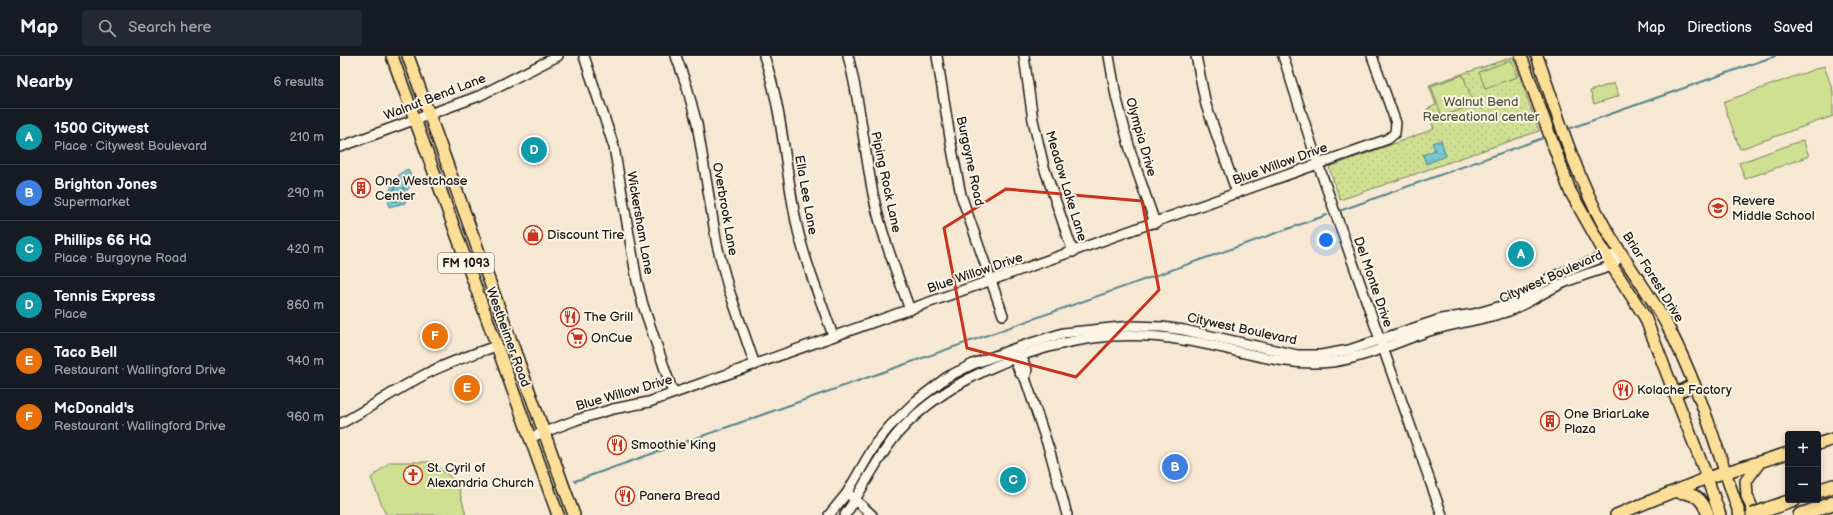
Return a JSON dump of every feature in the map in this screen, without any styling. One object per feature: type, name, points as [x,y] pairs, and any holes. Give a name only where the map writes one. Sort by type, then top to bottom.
[{"type":"highway","points":[[1821,490],[1833,486]]},
{"type":"highway","points":[[1754,515],[1785,503]]},
{"type":"highway","points":[[1800,515],[1833,503]]},
{"type":"main road","name":"Westheimer Road","points":[[392,56],[452,226],[558,515]]},
{"type":"main road","name":"Westheimer Road","points":[[408,56],[428,115],[574,515]]},
{"type":"main road","points":[[1521,56],[1570,191],[1609,261],[1645,317],[1708,478],[1720,515]]},
{"type":"main road","name":"Briar Forest Drive","points":[[1537,56],[1584,185],[1602,222],[1660,313],[1677,345],[1694,384],[1740,515]]},
{"type":"main road","points":[[1539,106],[1552,100]]},
{"type":"main road","points":[[1570,191],[1584,185]]},
{"type":"main road","points":[[452,226],[474,262],[483,264]]},
{"type":"main road","points":[[468,269],[481,280],[484,287],[493,292]]},
{"type":"main road","points":[[482,305],[502,338],[511,339]]},
{"type":"main road","points":[[496,346],[504,346],[524,375]]},
{"type":"main road","points":[[1675,394],[1694,384]]},
{"type":"main road","points":[[1821,443],[1833,439]]},
{"type":"main road","points":[[1616,515],[1708,478],[1785,455]]},
{"type":"main road","points":[[1754,515],[1748,496],[1746,481],[1759,463]]},
{"type":"main road","points":[[549,490],[565,515]]},
{"type":"main road","points":[[1674,491],[1692,493],[1704,504],[1708,515]]},
{"type":"street","name":"Walnut Bend Lane","points":[[340,147],[479,96],[558,56]]},
{"type":"street","name":"Wickersham Lane","points":[[584,56],[614,147],[637,281],[643,304],[673,393]]},
{"type":"street","name":"Overbrook Lane","points":[[676,56],[687,87],[697,124],[716,245],[732,302],[755,365]]},
{"type":"street","name":"Ella Lee Lane","points":[[764,56],[776,100],[797,226],[833,336]]},
{"type":"street","name":"Piping Rock Lane","points":[[848,56],[853,76],[873,194],[885,240],[910,310]]},
{"type":"street","name":"Burgoyne Road","points":[[937,56],[961,195],[1003,315]]},
{"type":"street","name":"Meadow Lake Lane","points":[[1024,56],[1033,120],[1044,167],[1073,252]]},
{"type":"street","name":"Olympia Drive","points":[[1109,56],[1116,96],[1131,153],[1155,223]]},
{"type":"street","points":[[1196,56],[1206,105],[1237,193]]},
{"type":"street","name":"Del Monte Drive","points":[[1283,56],[1318,164],[1442,515]]},
{"type":"street","name":"Blue Willow Drive","points":[[529,438],[576,420],[612,409],[649,402],[1388,139],[1395,133],[1396,123],[1372,56]]},
{"type":"street","name":"Citywest Boulevard","points":[[844,515],[899,432],[927,404],[954,386],[1018,358],[1051,347],[1086,339],[1128,335],[1184,340],[1276,359],[1311,363],[1332,362],[1354,357],[1441,319],[1474,314],[1505,305],[1528,293],[1551,277],[1609,261],[1622,254]]},
{"type":"street","name":"Citywest Boulevard","points":[[829,515],[847,493],[876,443],[890,426],[916,401],[947,377],[973,364],[1063,333],[1130,326],[1162,327],[1184,330],[1297,355],[1321,355],[1381,344]]},
{"type":"street","points":[[340,424],[428,373],[466,356],[496,346]]},
{"type":"street","points":[[1015,349],[1018,358],[1027,370],[1025,378],[1050,452],[1067,515]]},
{"type":"street","points":[[847,493],[856,499],[872,515]]},
{"type":"highlighted area","points":[[1006,189],[1142,201],[1159,290],[1076,377],[967,348],[944,228]]},
{"type":"green space","name":"Walnut Bend Recreational center","points":[[1513,57],[1539,131],[1340,200],[1329,167],[1434,129],[1427,109],[1436,105],[1429,85]]},
{"type":"green space","points":[[1511,60],[1517,77],[1485,88],[1479,72]]},
{"type":"green space","points":[[1824,66],[1833,91],[1833,116],[1740,149],[1723,102]]},
{"type":"green space","points":[[1463,75],[1474,105],[1443,116],[1431,86]]},
{"type":"green space","points":[[1614,83],[1619,96],[1594,104],[1590,91]]},
{"type":"green space","points":[[1803,140],[1809,156],[1745,179],[1739,163]]},
{"type":"green space","points":[[390,462],[431,462],[457,482],[466,515],[386,515],[371,478]]},
{"type":"water","points":[[1441,140],[1446,156],[1426,164],[1423,155],[1435,150],[1432,143]]},
{"type":"water","points":[[408,169],[414,183],[406,191],[405,203],[389,207],[389,196],[392,185],[398,175]]},
{"type":"waterway","points":[[1568,129],[1775,56]]},
{"type":"waterway","points":[[1342,210],[1543,138]]},
{"type":"waterway","points":[[575,481],[1327,215]]},
{"type":"place","name":"Tennis Express","points":[[534,150]]},
{"type":"place","name":"One Westchase Center","points":[[361,188]]},
{"type":"place","name":"Revere Middle School","points":[[1718,208]]},
{"type":"place","name":"Discount Tire","points":[[533,235]]},
{"type":"place","name":"1500 Citywest","points":[[1521,254]]},
{"type":"place","name":"The Grill","points":[[570,317]]},
{"type":"place","name":"McDonald's","points":[[435,336]]},
{"type":"place","name":"OnCue","points":[[577,338]]},
{"type":"place","name":"Taco Bell","points":[[467,388]]},
{"type":"place","name":"Kolache Factory","points":[[1623,390]]},
{"type":"place","name":"One BriarLake Plaza","points":[[1550,421]]},
{"type":"place","name":"Smoothie King","points":[[617,445]]},
{"type":"place","name":"Brighton Jones","points":[[1175,467]]},
{"type":"place","name":"St. Cyril of Alexandria Church","points":[[413,475]]},
{"type":"place","name":"Phillips 66 HQ","points":[[1013,480]]},
{"type":"place","name":"Panera Bread","points":[[625,496]]}]
